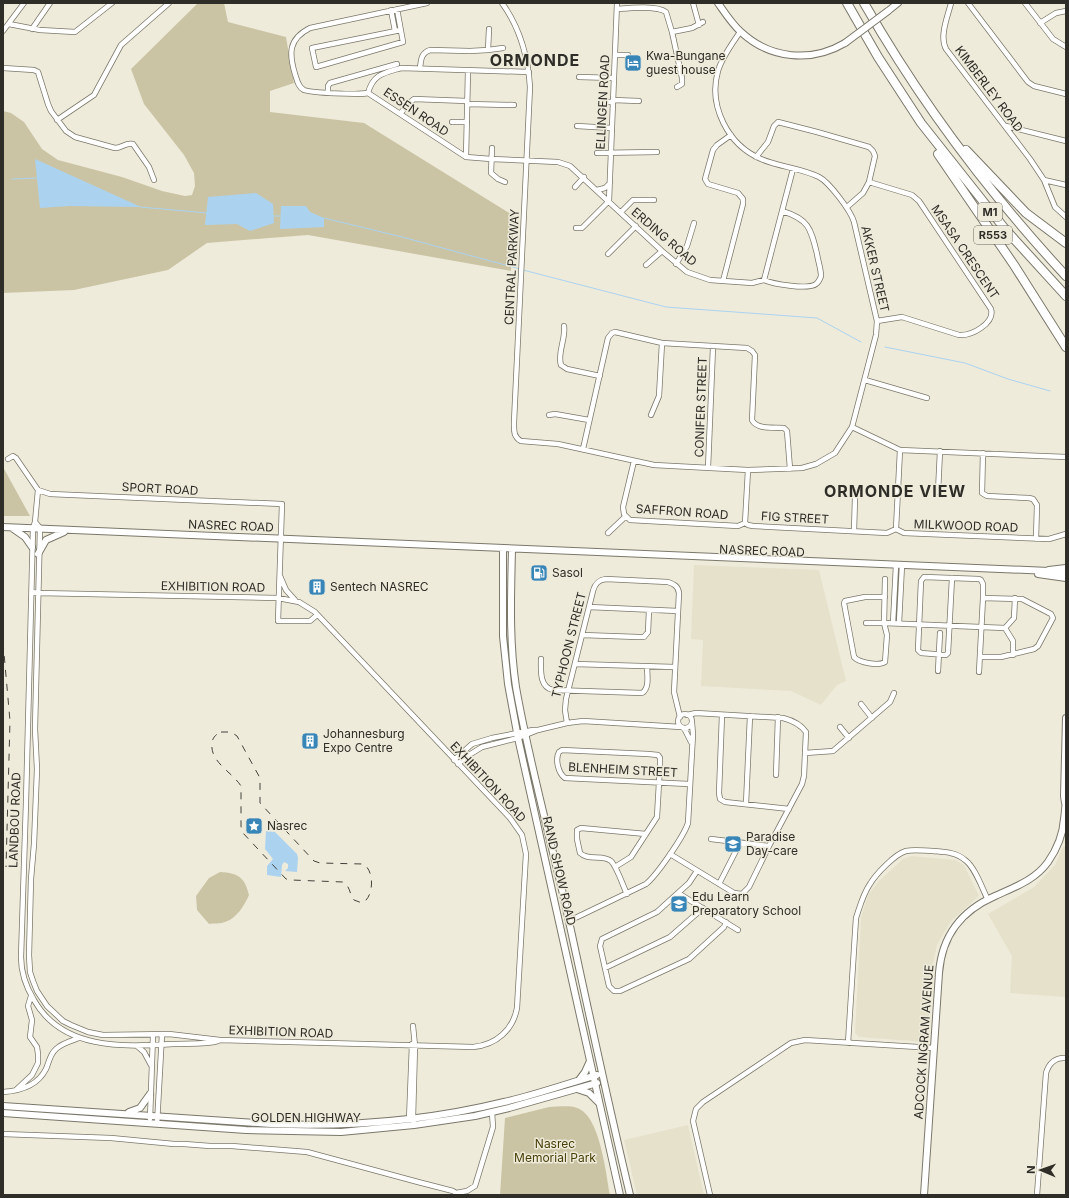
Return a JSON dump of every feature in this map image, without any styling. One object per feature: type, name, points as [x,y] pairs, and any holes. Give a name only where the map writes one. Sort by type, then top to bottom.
[{"type":"highway","name":"M1","points":[[847,3],[878,57],[921,123],[1004,229],[1066,296]]},
{"type":"highway","name":"M1","points":[[864,3],[892,49],[961,151],[1066,276]]},
{"type":"highway","points":[[936,116],[989,175],[1026,212],[1066,243]]},
{"type":"highway","name":"R553","points":[[921,123],[936,150],[1014,265],[1066,347]]},
{"type":"highway","points":[[1049,571],[1066,569]]},
{"type":"main road","points":[[718,3],[740,32],[764,48],[794,56],[807,56],[836,48],[845,43],[898,3]]},
{"type":"main road","name":"NASREC ROAD","points":[[3,527],[11,528],[34,525],[40,528],[67,530],[458,547],[465,550],[512,550],[1049,571],[1066,574]]},
{"type":"main road","points":[[11,528],[26,537],[32,547]]},
{"type":"main road","points":[[38,554],[46,540],[67,530]]},
{"type":"main road","name":"RAND SHOW ROAD","points":[[503,550],[503,636],[508,684],[517,735],[620,1195]]},
{"type":"main road","name":"RAND SHOW ROAD","points":[[512,550],[511,634],[516,687],[525,733],[630,1195]]},
{"type":"main road","name":"NASREC ROAD","points":[[899,566],[1031,574],[1066,578]]},
{"type":"main road","name":"ADCOCK INGRAM AVENUE","points":[[924,1195],[940,965],[944,947],[950,933],[964,916],[980,903],[1022,884],[1034,876],[1048,862],[1060,840],[1066,802],[1064,796],[1066,718]]},
{"type":"main road","points":[[577,1081],[585,1072],[590,1062]]},
{"type":"main road","name":"GOLDEN HIGHWAY","points":[[3,1106],[158,1115],[271,1124],[352,1124],[411,1119],[455,1112],[504,1102],[602,1074]]},
{"type":"main road","name":"GOLDEN HIGHWAY","points":[[3,1114],[246,1130],[314,1132],[362,1130],[412,1126],[492,1112],[604,1081]]},
{"type":"main road","points":[[576,1089],[589,1093],[600,1104]]},
{"type":"main road","points":[[120,1113],[140,1108],[150,1094]]},
{"type":"street","points":[[3,31],[24,3]]},
{"type":"street","points":[[32,29],[50,3]]},
{"type":"street","points":[[8,24],[40,30],[75,32],[112,3]]},
{"type":"street","points":[[57,120],[94,95],[121,45],[169,3]]},
{"type":"street","points":[[368,94],[308,91],[301,88],[298,83],[291,55],[292,46],[297,36],[310,28],[427,3]]},
{"type":"street","name":"CENTRAL PARKWAY","points":[[502,3],[519,32],[525,51],[529,72],[530,104],[514,422],[515,435],[517,439],[521,441],[550,442],[615,456]]},
{"type":"street","name":"ELLINGEN ROAD","points":[[608,201],[617,3]]},
{"type":"street","points":[[672,32],[692,28],[701,23],[693,3]]},
{"type":"street","name":"KIMBERLEY ROAD","points":[[951,3],[943,37],[944,45],[1006,126],[1044,180],[1055,207],[1066,217]]},
{"type":"street","points":[[968,3],[1028,82],[1034,86],[1066,94]]},
{"type":"street","points":[[1025,3],[1053,39],[1066,47]]},
{"type":"street","points":[[617,9],[649,8],[665,11],[668,14],[682,78],[682,84],[677,87]]},
{"type":"street","points":[[397,9],[402,30],[403,42],[316,67],[312,48],[402,30]]},
{"type":"street","points":[[391,10],[395,31]]},
{"type":"street","points":[[1040,23],[1056,13],[1066,11]]},
{"type":"street","points":[[488,50],[489,29]]},
{"type":"street","name":"AKKER STREET","points":[[615,456],[654,465],[748,470],[802,468],[829,457],[839,448],[852,426],[876,335],[877,321],[854,222],[847,207],[822,178],[756,157],[730,134],[716,105],[716,88],[720,66],[740,32]]},
{"type":"street","points":[[420,68],[422,56],[425,52],[430,50],[470,51],[503,48]]},
{"type":"street","points":[[615,55],[628,55]]},
{"type":"street","points":[[328,92],[328,86],[330,83],[397,64]]},
{"type":"street","points":[[3,68],[34,70],[38,72],[43,83],[48,104],[57,120],[66,131],[75,137],[115,148],[127,143],[133,144],[149,166],[154,180]]},
{"type":"street","name":"ESSEN ROAD","points":[[527,161],[466,157],[368,94],[376,78],[383,73],[401,68],[529,72]]},
{"type":"street","points":[[466,157],[468,71]]},
{"type":"street","points":[[579,77],[614,78]]},
{"type":"street","points":[[400,114],[408,104],[416,99],[514,105]]},
{"type":"street","points":[[600,102],[639,101]]},
{"type":"street","points":[[452,122],[467,122]]},
{"type":"street","points":[[756,157],[768,142],[776,123],[783,122],[871,148],[874,152],[875,158],[868,182],[863,193],[847,207]]},
{"type":"street","points":[[577,126],[612,128]]},
{"type":"street","points":[[1006,126],[1066,141]]},
{"type":"street","points":[[723,281],[743,199],[738,193],[708,184],[705,177],[714,148],[730,134]]},
{"type":"street","points":[[492,148],[490,169],[491,175],[505,182]]},
{"type":"street","points":[[597,153],[657,152]]},
{"type":"street","name":"ERDING ROAD","points":[[527,161],[564,163],[570,166],[584,177],[676,264],[687,272],[697,277],[710,280],[752,283],[764,280]]},
{"type":"street","points":[[782,211],[799,217],[810,230],[813,237],[821,276],[817,283],[812,286],[779,285],[764,280],[782,211],[793,169]]},
{"type":"street","points":[[575,187],[584,177]]},
{"type":"street","points":[[1044,180],[1066,185]]},
{"type":"street","name":"MSASA CRESCENT","points":[[868,182],[912,195],[919,201],[992,312],[989,321],[966,335],[902,317],[877,321]]},
{"type":"street","points":[[597,190],[605,188],[610,183]]},
{"type":"street","points":[[621,212],[632,200],[654,200]]},
{"type":"street","points":[[576,228],[582,228],[608,201]]},
{"type":"street","points":[[676,264],[687,246],[694,223]]},
{"type":"street","points":[[608,254],[636,226]]},
{"type":"street","points":[[646,265],[662,251]]},
{"type":"street","points":[[564,326],[565,333],[560,358],[561,365],[567,368],[600,376]]},
{"type":"street","points":[[583,449],[608,338],[615,332],[662,343],[746,348],[754,352],[752,420],[759,426],[784,428],[787,431],[790,469]]},
{"type":"street","points":[[651,415],[659,396],[662,343]]},
{"type":"street","name":"CONIFER STREET","points":[[708,468],[713,347]]},
{"type":"street","points":[[865,380],[927,398]]},
{"type":"street","points":[[549,414],[589,420]]},
{"type":"street","points":[[852,426],[900,450],[1066,457]]},
{"type":"street","name":"MILKWOOD ROAD","points":[[900,450],[896,529],[904,533],[1036,539],[1049,539],[1066,534]]},
{"type":"street","points":[[938,492],[940,451]]},
{"type":"street","points":[[983,453],[982,493],[987,496],[1029,498],[1033,500],[1037,505],[1036,539]]},
{"type":"street","points":[[8,459],[13,456],[16,458],[38,490]]},
{"type":"street","name":"SAFFRON ROAD","points":[[634,461],[623,507],[626,516],[632,521],[738,526],[745,523]]},
{"type":"street","name":"FIG STREET","points":[[748,470],[745,523],[748,525],[887,533],[896,529]]},
{"type":"street","name":"SPORT ROAD","points":[[38,490],[50,494],[282,504],[281,539]]},
{"type":"street","name":"LANDBOU ROAD","points":[[38,490],[32,547],[21,962],[24,978],[31,996],[43,1013],[53,1023],[68,1034],[96,1043],[153,1045]]},
{"type":"street","points":[[854,498],[854,531]]},
{"type":"street","points":[[608,533],[626,516]]},
{"type":"street","name":"LANDBOU ROAD","points":[[40,528],[38,554],[35,729],[37,769],[31,879],[30,972],[37,991],[47,1006],[63,1021],[80,1030],[113,1035],[153,1034]]},
{"type":"street","points":[[281,539],[278,621],[310,621],[317,615]]},
{"type":"street","points":[[893,623],[894,595],[899,566]]},
{"type":"street","points":[[899,566],[899,624]]},
{"type":"street","points":[[279,570],[281,580],[286,590],[296,601]]},
{"type":"street","points":[[952,578],[948,653],[946,655],[921,653],[918,648],[922,578],[924,577],[952,578],[981,580],[983,584],[983,598],[979,672]]},
{"type":"street","points":[[885,579],[885,597],[884,623],[887,635],[884,663],[860,662],[855,659],[844,603],[845,601],[864,597],[885,597]]},
{"type":"street","name":"TYPHOON STREET","points":[[567,723],[565,704],[567,691],[594,586],[600,580],[664,581],[673,583],[677,587],[678,611],[674,692],[679,719]]},
{"type":"street","name":"EXHIBITION ROAD","points":[[32,592],[278,598],[296,601],[306,605],[510,818],[522,835],[524,841],[527,859],[516,1008],[514,1019],[506,1032],[497,1040],[488,1044],[473,1047],[413,1044],[220,1040],[185,1035],[153,1034]]},
{"type":"street","points":[[894,595],[900,595]]},
{"type":"street","points":[[980,657],[1001,657],[1014,655],[1036,648],[1053,618],[1051,614],[1022,599],[983,598]]},
{"type":"street","points":[[1005,628],[1014,618],[1015,598]]},
{"type":"street","points":[[589,607],[678,611]]},
{"type":"street","points":[[582,635],[638,638],[644,636],[648,632],[649,610]]},
{"type":"street","points":[[866,623],[1005,628]]},
{"type":"street","points":[[1005,628],[1013,640],[1014,655]]},
{"type":"street","points":[[938,671],[940,633]]},
{"type":"street","points":[[541,659],[542,675],[545,686],[553,690],[567,691],[642,693],[646,687],[647,666]]},
{"type":"street","points":[[575,664],[675,667]]},
{"type":"street","points":[[806,753],[832,752],[890,702],[894,693]]},
{"type":"street","points":[[861,704],[872,718]]},
{"type":"street","points":[[568,920],[648,883],[670,854],[687,825],[693,730],[690,717],[677,706]]},
{"type":"street","points":[[28,715],[36,713]]},
{"type":"street","points":[[666,725],[692,713],[778,717],[788,719],[805,731],[806,735],[803,781],[769,846],[760,867],[746,891],[742,894],[737,894],[696,871],[670,854]]},
{"type":"street","points":[[458,764],[468,755],[482,747],[517,735],[567,723],[582,721],[689,727],[697,716],[702,713]]},
{"type":"street","points":[[722,715],[719,796],[723,802],[789,808]]},
{"type":"street","points":[[746,804],[750,716]]},
{"type":"street","points":[[776,775],[778,717]]},
{"type":"street","points":[[679,719],[679,724],[683,727],[689,738],[691,746]]},
{"type":"street","points":[[840,727],[849,738]]},
{"type":"street","points":[[28,730],[35,729]]},
{"type":"street","points":[[454,760],[472,744],[492,738],[517,735]]},
{"type":"street","name":"BLENHEIM STREET","points":[[660,782],[660,760],[659,756],[655,754],[562,750],[558,753],[557,759],[561,775],[565,778],[689,784]]},
{"type":"street","points":[[615,867],[631,857],[656,820],[658,814],[660,782]]},
{"type":"street","points":[[627,894],[613,863],[607,859],[582,855],[579,850],[576,833],[578,829],[581,828],[646,834]]},
{"type":"street","points":[[711,839],[769,846]]},
{"type":"street","points":[[719,884],[740,843]]},
{"type":"street","points":[[848,1043],[856,918],[862,899],[870,883],[890,862],[905,851],[915,850],[947,852],[957,855],[968,863],[988,900]]},
{"type":"street","points":[[696,871],[689,883],[654,914],[602,939],[600,944],[610,988],[616,992],[623,990],[689,959],[724,927],[726,922]]},
{"type":"street","points":[[23,879],[31,879]]},
{"type":"street","points":[[678,893],[738,930]]},
{"type":"street","points":[[605,968],[673,935],[703,908]]},
{"type":"street","points":[[16,1090],[32,1075],[38,1063],[37,1048],[30,1037],[32,1020],[28,1006],[31,996]]},
{"type":"street","points":[[412,1126],[413,1026]]},
{"type":"street","points":[[149,1123],[153,1034]]},
{"type":"street","points":[[157,1124],[162,1034]]},
{"type":"street","points":[[3,1092],[26,1087],[40,1077],[52,1053],[56,1049],[79,1038]]},
{"type":"street","name":"EXHIBITION ROAD","points":[[153,1045],[214,1042],[220,1040]]},
{"type":"street","points":[[710,1195],[693,1121],[696,1109],[703,1102],[791,1043],[805,1040],[934,1048]]},
{"type":"street","points":[[136,1045],[144,1052],[152,1067]]},
{"type":"street","points":[[1037,1195],[1046,1073],[1048,1067],[1055,1060],[1066,1058]]},
{"type":"street","points":[[3,1134],[111,1138],[174,1144],[232,1146],[307,1152],[453,1191],[456,1194],[467,1191],[475,1186],[493,1127],[492,1112]]},
{"type":"shaded area","points":[[694,565],[819,570],[846,681],[837,685],[821,705],[791,691],[701,686],[703,640],[691,639]]},
{"type":"shaded area","points":[[1063,847],[1066,847],[1066,997],[1010,993],[1012,956],[988,914],[1034,887],[1055,865]]},
{"type":"shaded area","points":[[911,856],[955,860],[964,865],[979,896],[951,921],[937,945],[932,969],[928,1027],[925,1042],[859,1037],[855,1033],[861,917],[868,895],[879,881],[903,859]]},
{"type":"shaded area","points":[[688,1125],[704,1195],[637,1195],[624,1140]]},
{"type":"green space","points":[[198,3],[224,3],[228,22],[286,37],[294,83],[270,91],[270,112],[364,123],[514,216],[511,271],[308,235],[207,243],[168,270],[74,290],[3,293],[3,111],[11,113],[24,122],[42,149],[58,160],[122,177],[162,191],[185,196],[192,195],[195,186],[194,173],[184,155],[144,104],[131,69]]},
{"type":"green space","points":[[3,467],[30,516],[3,516]]},
{"type":"green space","points":[[220,872],[236,875],[240,878],[245,884],[249,895],[237,915],[233,918],[223,923],[209,924],[197,910],[196,896],[209,878]]},
{"type":"green space","name":"Nasrec Memorial Park","points":[[549,1107],[574,1107],[585,1113],[591,1122],[601,1146],[610,1195],[500,1195],[505,1118]]},
{"type":"water","points":[[35,159],[141,207],[70,206],[40,208]]},
{"type":"water","points":[[256,193],[273,204],[274,223],[250,231],[237,224],[205,225],[208,197]]},
{"type":"water","points":[[281,206],[306,206],[310,212],[324,218],[324,227],[280,229]]},
{"type":"water","points":[[266,831],[275,832],[297,854],[297,872],[285,871],[288,868],[288,864],[284,862],[282,865],[281,877],[267,875],[267,866],[273,859],[265,849]]},
{"type":"waterway","points":[[12,179],[37,178]]},
{"type":"waterway","points":[[140,207],[207,213]]},
{"type":"waterway","points":[[274,216],[281,216]]},
{"type":"waterway","points":[[324,218],[402,237],[520,269]]},
{"type":"waterway","points":[[523,270],[666,307],[817,318],[861,342]]},
{"type":"waterway","points":[[885,347],[965,363],[1008,379],[1050,391]]},
{"type":"railway","points":[[3,642],[10,721],[6,867]]},
{"type":"railway","points":[[221,732],[231,732],[237,736],[260,778],[260,803],[314,861],[320,863],[363,864],[367,867],[370,872],[372,884],[369,896],[366,900],[362,903],[354,900],[349,888],[343,882],[286,879],[242,832],[241,786],[218,762],[212,750],[212,742],[216,735],[221,732]]},
{"type":"place","name":"Kwa-Bungane guest house","points":[[633,63]]},
{"type":"place","name":"Sasol","points":[[539,573]]},
{"type":"place","name":"Sentech NASREC","points":[[317,587]]},
{"type":"place","name":"Johannesburg Expo Centre","points":[[310,741]]},
{"type":"place","name":"Nasrec","points":[[254,826]]},
{"type":"place","name":"Paradise Day-care","points":[[733,844]]},
{"type":"place","name":"Edu Learn Preparatory School","points":[[679,904]]},
{"type":"district","name":"ORMONDE","points":[[535,60]]},
{"type":"district","name":"ORMONDE VIEW","points":[[895,491]]}]
